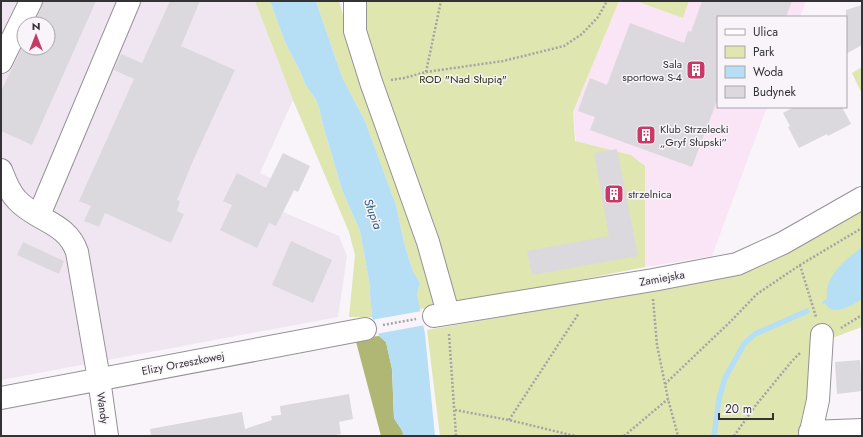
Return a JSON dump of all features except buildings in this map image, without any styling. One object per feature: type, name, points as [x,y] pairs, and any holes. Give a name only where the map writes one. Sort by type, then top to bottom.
[{"type":"street","points":[[1,62],[31,1]]},
{"type":"street","points":[[39,216],[129,1]]},
{"type":"street","points":[[355,1],[355,31],[371,82],[428,242],[441,315]]},
{"type":"street","name":"Wandy","points":[[1,170],[12,196],[22,205],[61,229],[74,244],[77,252],[99,379],[107,436]]},
{"type":"street","name":"Zamiejska","points":[[441,315],[653,280],[737,264],[783,243],[862,198]]},
{"type":"street","name":"Elizy Orzeszkowej","points":[[1,398],[365,329]]},
{"type":"street","points":[[822,335],[818,400],[810,434],[862,430]]},
{"type":"path","points":[[426,72],[441,1]]},
{"type":"path","points":[[371,82],[404,78],[426,72],[503,61],[564,46],[582,34],[598,17],[607,1]]},
{"type":"path","points":[[665,384],[731,321],[756,294],[800,265],[862,228]]},
{"type":"path","points":[[800,265],[822,335]]},
{"type":"path","points":[[653,280],[657,345],[668,399],[678,436]]},
{"type":"path","points":[[509,420],[594,289]]},
{"type":"path","points":[[365,329],[441,315],[455,410],[456,436]]},
{"type":"path","points":[[734,436],[756,405],[792,361],[822,335],[844,327],[862,316]]},
{"type":"path","points":[[624,436],[668,399]]},
{"type":"path","points":[[455,410],[509,420],[575,436]]},
{"type":"shaded area","points":[[1,1],[255,1],[293,100],[260,173],[294,190],[283,212],[339,236],[347,256],[338,317],[1,380]]},
{"type":"shaded area","points":[[619,1],[636,1],[683,18],[689,1],[806,1],[800,16],[717,16],[717,108],[767,108],[712,256],[645,267],[645,166],[631,155],[576,142],[573,112]]},
{"type":"green space","points":[[255,1],[270,1],[285,42],[305,84],[316,100],[319,108],[342,190],[360,231],[369,281],[372,317],[349,317],[355,255],[349,232],[293,100]]},
{"type":"green space","points":[[316,1],[339,1],[351,44],[442,307],[419,309],[417,294],[420,283],[413,271],[405,246],[396,205],[365,121],[342,77]]},
{"type":"green space","name":"ROD \"Nad Słupią\"","points":[[362,1],[619,1],[573,112],[575,141],[631,155],[645,166],[645,267],[458,304],[409,167],[362,24]]},
{"type":"green space","points":[[636,1],[689,1],[683,18]]},
{"type":"green space","points":[[862,67],[862,94],[852,73]]},
{"type":"green space","points":[[862,208],[862,327],[824,341],[825,412],[802,414],[802,436],[440,436],[427,330],[697,282]]},
{"type":"green space","points":[[379,336],[386,342],[392,369],[394,418],[403,432],[403,436],[381,436],[355,338]]},
{"type":"water","name":"Słupia","points":[[270,1],[316,1],[342,77],[365,121],[396,205],[405,246],[413,271],[420,283],[417,294],[425,334],[435,436],[403,436],[401,429],[394,418],[392,369],[386,342],[379,336],[372,317],[369,281],[360,231],[342,190],[316,100],[305,84],[285,42]]},
{"type":"water","points":[[862,247],[862,299],[848,307],[838,310],[833,310],[825,303],[822,304],[822,302],[827,299],[829,283],[837,269]]},
{"type":"pier","points":[[422,311],[425,325],[376,334],[371,320]]},
{"type":"waterway","points":[[714,436],[719,399],[725,378],[744,344],[755,334],[807,311]]},
{"type":"place","name":"Sala sportowa S-4","points":[[696,70]]},
{"type":"place","name":"Klub Strzelecki „Gryf Słupski”","points":[[646,135]]},
{"type":"place","name":"strzelnica","points":[[614,194]]}]
